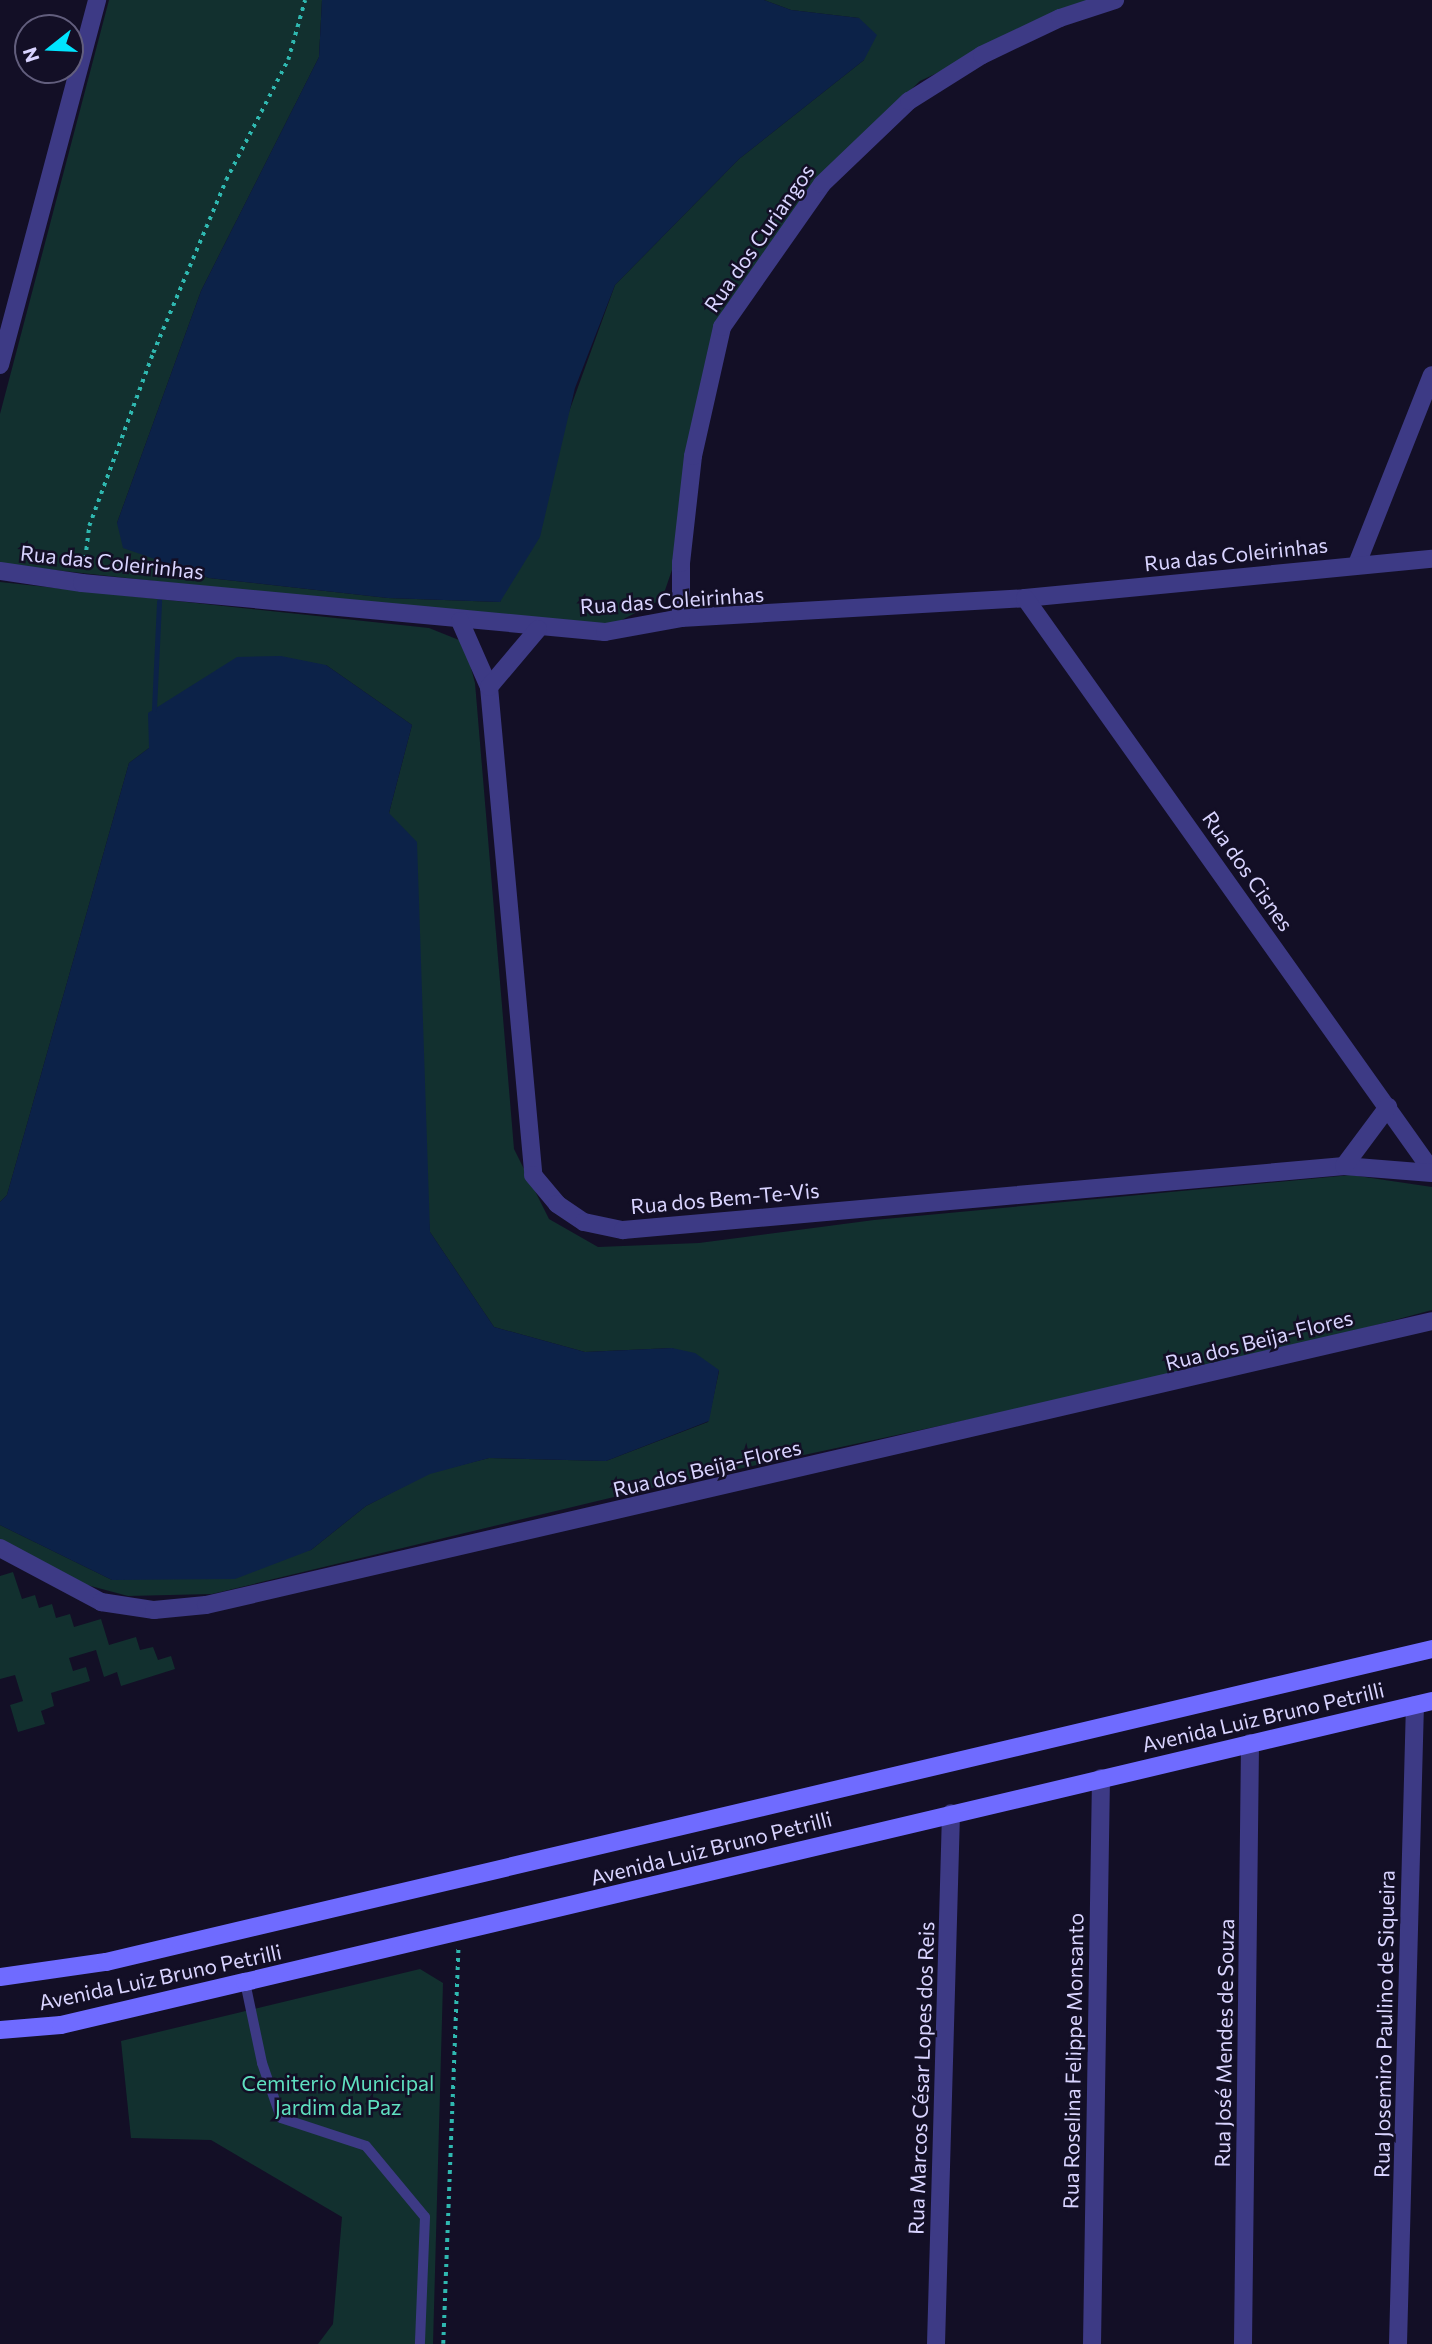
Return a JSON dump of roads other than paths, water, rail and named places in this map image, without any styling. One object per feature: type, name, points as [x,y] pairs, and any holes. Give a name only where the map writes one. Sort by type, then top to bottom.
[{"type":"main road","name":"Avenida Luiz Bruno Petrilli","points":[[0,1977],[106,1962],[1432,1649]]},
{"type":"main road","name":"Avenida Luiz Bruno Petrilli","points":[[0,2031],[61,2025],[1423,1703]]},
{"type":"street","points":[[0,365],[97,0]]},
{"type":"street","name":"Rua dos Curiangos","points":[[681,618],[681,563],[693,456],[722,327],[822,184],[909,101],[972,61],[1060,18],[1115,0]]},
{"type":"street","points":[[1357,564],[1432,375]]},
{"type":"street","name":"Rua das Coleirinhas","points":[[0,571],[82,583],[460,621],[605,632],[681,618],[1026,598],[1357,564],[1432,559]]},
{"type":"street","name":"Rua dos Cisnes","points":[[1026,598],[1432,1172]]},
{"type":"street","name":"Rua dos Bem-Te-Vis","points":[[460,621],[489,687],[533,1175],[557,1205],[584,1222],[623,1230],[1344,1166],[1432,1172]]},
{"type":"street","points":[[489,687],[538,628]]},
{"type":"street","points":[[1344,1166],[1388,1107]]},
{"type":"street","name":"Rua dos Beija-Flores","points":[[0,1548],[100,1602],[154,1610],[206,1605],[1432,1321]]},
{"type":"street","name":"Rua Josemiro Paulino de Siqueira","points":[[1398,2344],[1423,1703]]},
{"type":"street","name":"Rua José Mendes de Souza","points":[[1243,2344],[1250,1743]]},
{"type":"street","name":"Rua Roselina Felippe Monsanto","points":[[1092,2344],[1101,1778]]},
{"type":"street","name":"Rua Marcos César Lopes dos Reis","points":[[936,2344],[951,1813]]},
{"type":"lane","points":[[245,1982],[262,2063],[281,2118],[366,2146],[425,2217],[420,2344]]},
{"type":"water","points":[[322,0],[764,0],[791,10],[859,18],[877,35],[864,60],[739,159],[615,285],[575,388],[540,537],[500,602],[388,598],[209,578],[123,548],[117,523],[201,291],[319,57]]},
{"type":"water","points":[[281,656],[326,665],[412,725],[389,813],[417,842],[430,1232],[494,1327],[585,1352],[672,1348],[695,1353],[719,1370],[709,1421],[606,1461],[489,1458],[430,1474],[366,1506],[311,1550],[235,1579],[112,1580],[0,1525],[0,1202],[7,1195],[129,763],[149,748],[148,713],[237,657]]},
{"type":"waterway","points":[[163,575],[164,565]]},
{"type":"waterway","points":[[154,709],[159,601]]},
{"type":"park label","name":"Cemiterio Municipal Jardim da Paz","points":[[338,2095]]}]
